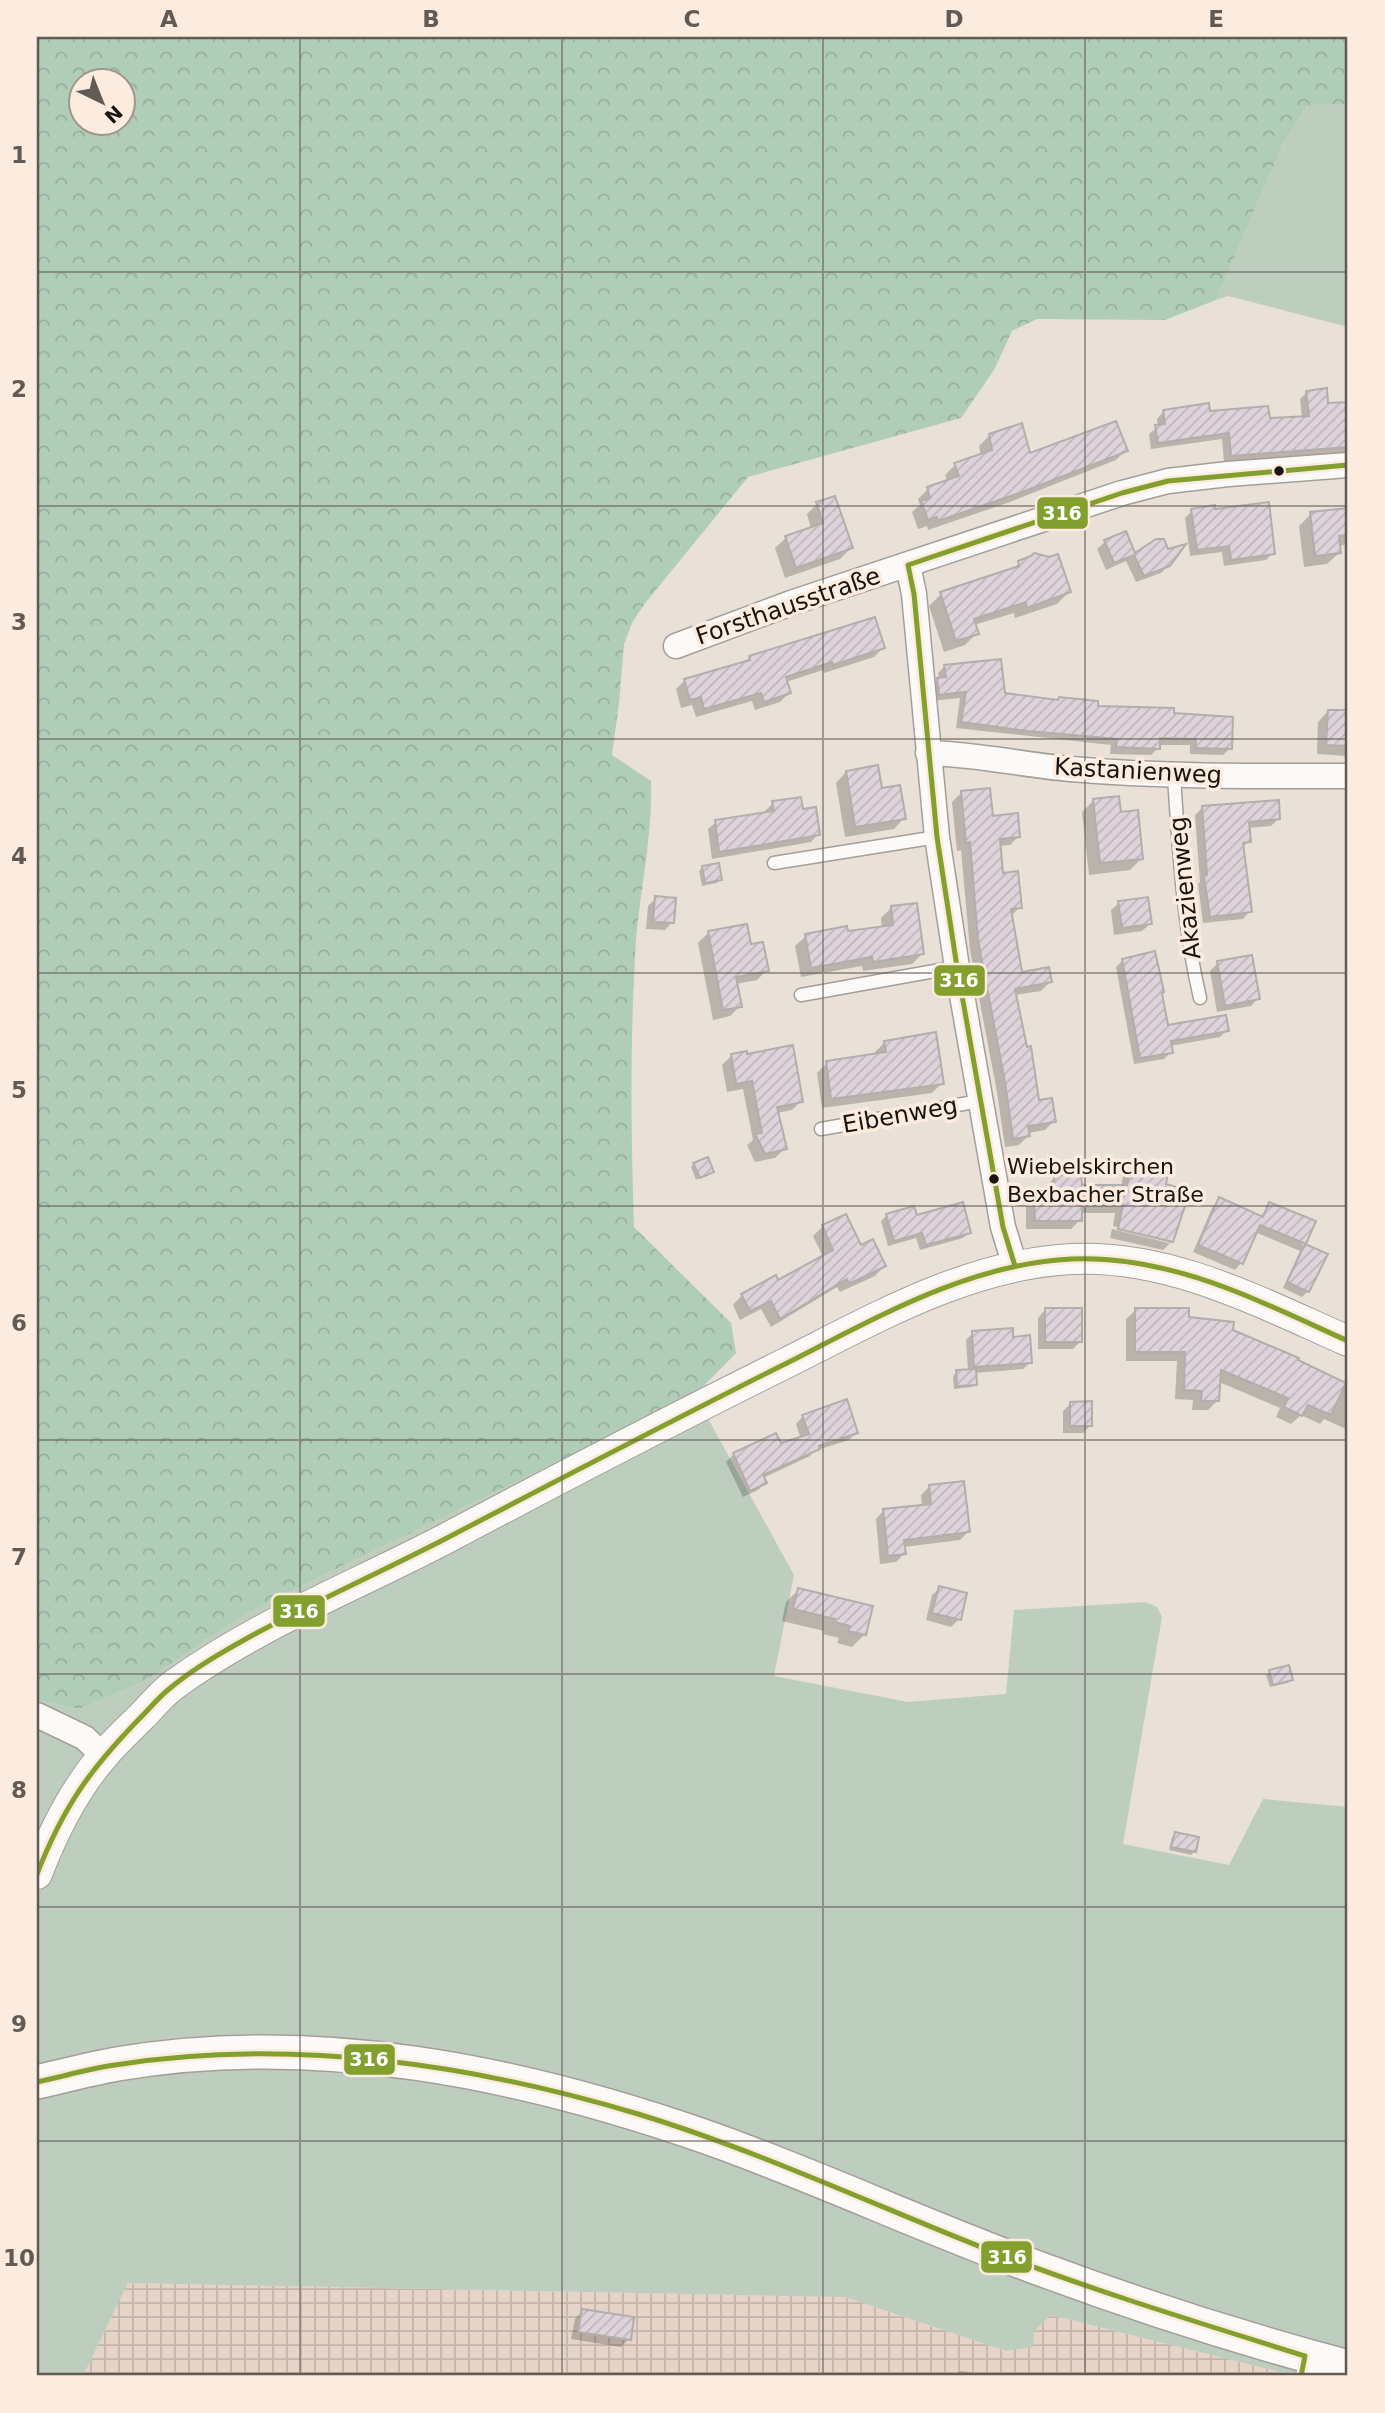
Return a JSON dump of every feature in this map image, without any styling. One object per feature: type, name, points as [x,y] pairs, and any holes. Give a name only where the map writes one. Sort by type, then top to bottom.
[{"type":"main road","points":[[37,2082],[117,2064],[209,2054],[287,2053],[418,2063],[518,2081],[653,2119],[713,2140],[1034,2267],[1164,2312],[1303,2366],[1348,2367]]},
{"type":"street","name":"Forsthausstraße","points":[[676,646],[791,603],[1122,493],[1168,481],[1348,465]]},
{"type":"street","points":[[908,565],[914,594],[937,837],[980,1101],[1003,1227],[1015,1266]]},
{"type":"street","name":"Kastanienweg","points":[[928,753],[953,753],[1069,769],[1174,777],[1348,776]]},
{"type":"street","points":[[37,1874],[69,1806],[103,1756],[172,1685],[254,1634],[390,1568],[697,1407],[898,1307],[960,1282],[1015,1266],[1073,1258],[1166,1269],[1219,1284],[1348,1341]]},
{"type":"street","points":[[37,1714],[85,1738],[103,1756]]},
{"type":"lane","name":"Akazienweg","points":[[1174,777],[1180,876],[1200,998]]},
{"type":"lane","points":[[774,863],[937,837]]},
{"type":"lane","points":[[801,995],[957,967]]},
{"type":"lane","name":"Eibenweg","points":[[821,1129],[980,1101]]},
{"type":"shaded area","points":[[127,2283],[845,2297],[1006,2351],[1051,2315],[1296,2376],[83,2376]]},
{"type":"green space","points":[[37,37],[1348,37],[1348,104],[1308,105],[1283,144],[1216,300],[1165,320],[1037,319],[1012,331],[994,370],[961,418],[748,477],[633,621],[624,644],[612,755],[651,781],[650,825],[633,989],[634,1227],[731,1323],[736,1353],[695,1395],[256,1608],[143,1682],[79,1709],[37,1700]]},
{"type":"green space","points":[[1348,104],[1348,327],[1228,296],[1216,300],[1283,144],[1308,105]]},
{"type":"green space","points":[[695,1395],[794,1575],[774,1676],[908,1702],[1006,1694],[1014,1610],[1145,1602],[1157,1607],[1162,1617],[1123,1844],[1229,1865],[1263,1799],[1348,1807],[1348,2376],[1296,2376],[1051,2315],[1034,2331],[1033,2347],[1006,2351],[845,2297],[128,2283],[83,2376],[37,2376],[37,1700],[79,1709],[143,1682],[256,1608]]},
{"type":"building","points":[[1327,388],[1328,403],[1348,402],[1348,447],[1231,456],[1229,433],[1158,443],[1155,425],[1165,424],[1163,410],[1209,403],[1210,411],[1268,406],[1270,418],[1309,416],[1306,391]]},
{"type":"building","points":[[1116,421],[1128,451],[938,521],[937,517],[928,520],[921,501],[930,498],[927,487],[959,476],[954,463],[992,450],[989,434],[1022,423],[1030,453]]},
{"type":"building","points":[[835,496],[853,548],[796,568],[785,536],[823,523],[816,502]]},
{"type":"building","points":[[1269,502],[1275,554],[1231,560],[1229,546],[1197,550],[1191,509],[1215,505],[1215,509]]},
{"type":"building","points":[[1348,508],[1348,535],[1339,536],[1341,553],[1315,556],[1310,512]]},
{"type":"building","points":[[1126,531],[1135,553],[1156,539],[1164,539],[1168,549],[1186,544],[1170,566],[1144,576],[1134,555],[1114,563],[1104,540]]},
{"type":"building","points":[[1034,553],[1049,557],[1058,554],[1071,592],[1027,608],[1026,602],[974,619],[979,634],[956,641],[940,592],[1019,566],[1018,561]]},
{"type":"building","points":[[875,617],[885,648],[786,677],[791,693],[764,702],[761,693],[704,709],[701,697],[690,700],[684,679],[750,660],[749,656]]},
{"type":"building","points":[[1001,659],[1005,693],[1058,700],[1059,697],[1098,701],[1098,706],[1174,708],[1174,713],[1233,717],[1232,749],[1196,748],[1196,739],[1160,738],[1160,749],[1116,747],[1117,739],[961,722],[966,692],[939,695],[937,678],[946,677],[944,665]]},
{"type":"building","points":[[1328,710],[1348,710],[1348,746],[1326,745]]},
{"type":"building","points":[[878,765],[882,788],[900,785],[906,819],[855,827],[846,771]]},
{"type":"building","points":[[990,788],[993,816],[1018,813],[1020,837],[1000,839],[1003,873],[1018,871],[1022,908],[1011,909],[1022,972],[1049,967],[1052,982],[1015,989],[1027,1047],[1031,1046],[1039,1100],[1052,1098],[1056,1122],[1028,1126],[1030,1136],[1013,1139],[978,940],[970,842],[966,843],[961,791]]},
{"type":"building","points":[[1119,796],[1121,812],[1138,810],[1143,859],[1100,863],[1093,799]]},
{"type":"building","points":[[801,797],[803,809],[816,807],[820,835],[719,852],[715,820],[774,811],[772,801]]},
{"type":"building","points":[[1279,800],[1280,819],[1249,822],[1251,842],[1243,843],[1252,912],[1210,917],[1204,876],[1207,875],[1202,806]]},
{"type":"building","points":[[719,863],[722,880],[705,883],[702,866]]},
{"type":"building","points":[[655,896],[676,898],[674,923],[653,922]]},
{"type":"building","points":[[1148,897],[1152,924],[1122,928],[1118,901]]},
{"type":"building","points":[[917,903],[924,954],[873,962],[872,957],[811,968],[805,934],[847,926],[848,931],[893,925],[891,906]]},
{"type":"building","points":[[747,924],[751,944],[763,942],[769,971],[736,977],[742,1007],[723,1010],[708,931]]},
{"type":"building","points":[[1155,951],[1168,1025],[1226,1015],[1229,1031],[1171,1041],[1173,1053],[1140,1058],[1122,959]]},
{"type":"building","points":[[1252,955],[1260,999],[1225,1006],[1217,961]]},
{"type":"building","points":[[936,1032],[944,1084],[831,1099],[826,1061],[886,1052],[884,1041]]},
{"type":"building","points":[[793,1045],[803,1102],[777,1107],[787,1149],[765,1154],[755,1134],[762,1133],[752,1081],[736,1084],[731,1054],[747,1051],[747,1054]]},
{"type":"building","points":[[708,1157],[714,1172],[700,1178],[693,1163]]},
{"type":"building","points":[[1132,1165],[1168,1172],[1166,1184],[1190,1191],[1173,1242],[1118,1229],[1123,1204],[1082,1204],[1082,1221],[1035,1221],[1034,1195],[1055,1195],[1054,1175],[1081,1175],[1082,1185],[1127,1185]]},
{"type":"building","points":[[1219,1197],[1263,1217],[1269,1202],[1316,1221],[1306,1244],[1260,1225],[1243,1264],[1198,1245]]},
{"type":"building","points":[[963,1202],[971,1233],[926,1245],[922,1233],[894,1241],[886,1214],[914,1206],[917,1215]]},
{"type":"building","points":[[846,1214],[861,1245],[873,1239],[886,1266],[849,1284],[847,1279],[780,1319],[771,1301],[750,1311],[741,1294],[776,1275],[778,1280],[833,1250],[822,1225]]},
{"type":"building","points":[[1305,1244],[1328,1254],[1309,1292],[1287,1282]]},
{"type":"building","points":[[1045,1308],[1082,1308],[1082,1342],[1045,1342]]},
{"type":"building","points":[[1135,1308],[1189,1308],[1189,1317],[1234,1322],[1233,1330],[1299,1358],[1298,1360],[1346,1383],[1331,1415],[1308,1405],[1302,1416],[1284,1407],[1288,1398],[1221,1370],[1219,1401],[1201,1401],[1202,1391],[1184,1390],[1185,1352],[1135,1352]]},
{"type":"building","points":[[1013,1328],[1013,1337],[1030,1335],[1032,1363],[974,1367],[972,1331]]},
{"type":"building","points":[[976,1369],[977,1385],[957,1386],[956,1370]]},
{"type":"building","points":[[847,1399],[858,1433],[819,1446],[820,1449],[763,1475],[767,1483],[750,1491],[733,1453],[776,1433],[781,1443],[809,1434],[802,1415]]},
{"type":"building","points":[[1092,1401],[1092,1426],[1070,1426],[1070,1402]]},
{"type":"building","points":[[964,1481],[970,1532],[904,1540],[906,1554],[888,1556],[883,1509],[931,1504],[929,1485]]},
{"type":"building","points":[[939,1586],[967,1593],[961,1620],[932,1613]]},
{"type":"building","points":[[798,1588],[873,1606],[866,1635],[848,1631],[850,1626],[834,1622],[835,1619],[793,1609]]},
{"type":"building","points":[[1289,1665],[1293,1680],[1273,1685],[1269,1670]]},
{"type":"building","points":[[1175,1832],[1199,1837],[1196,1852],[1171,1847]]},
{"type":"building","points":[[582,2309],[634,2317],[631,2340],[578,2332]]},
{"type":"transit line","name":"316","points":[[1015,1266],[1003,1227],[937,837],[914,594],[908,565],[1122,493],[1168,481],[1348,465]]},
{"type":"transit line","name":"316","points":[[37,1874],[69,1807],[93,1771],[162,1695],[199,1667],[277,1622],[445,1539],[849,1331],[920,1298],[957,1283],[1032,1263],[1108,1259],[1179,1272],[1248,1297],[1348,1341]]},
{"type":"transit line","name":"316","points":[[37,2082],[108,2066],[175,2058],[242,2054],[309,2055],[442,2069],[574,2096],[638,2114],[772,2161],[1069,2280],[1305,2356],[1301,2376]]},
{"type":"place","name":"Wiebelskirchen Bexbacher Straße","points":[[994,1179]]}]
